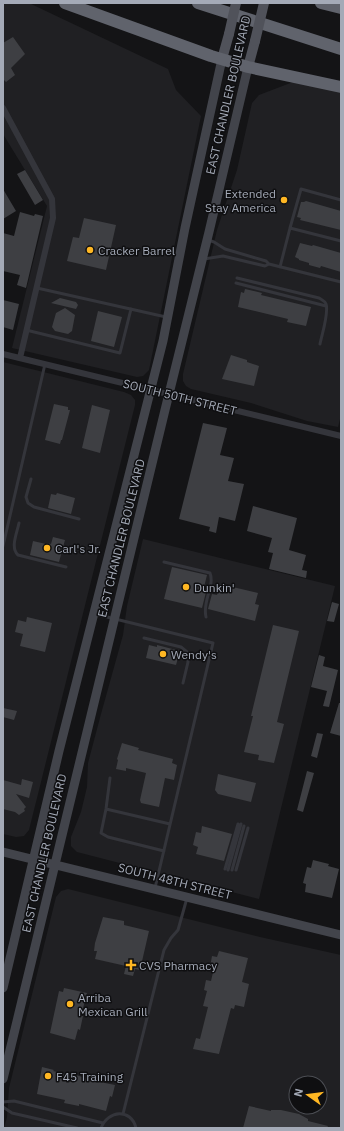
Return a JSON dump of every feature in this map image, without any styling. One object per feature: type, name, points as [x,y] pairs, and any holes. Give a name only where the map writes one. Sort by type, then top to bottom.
[{"type":"highway","points":[[66,3],[248,67],[341,87]]},
{"type":"highway","points":[[198,3],[341,49]]},
{"type":"highway","points":[[321,3],[341,8]]},
{"type":"main road","name":"EAST CHANDLER BOULEVARD","points":[[3,988],[94,614],[151,389],[188,213],[236,3]]},
{"type":"main road","name":"EAST CHANDLER BOULEVARD","points":[[3,1079],[264,3]]},
{"type":"main road","name":"SOUTH 48TH STREET","points":[[3,852],[155,888],[341,935]]},
{"type":"street","points":[[3,108],[52,198],[53,218],[20,358]]},
{"type":"street","name":"SOUTH 50TH STREET","points":[[3,354],[341,436]]},
{"type":"lane","points":[[280,267],[300,189],[341,200]]},
{"type":"lane","points":[[290,228],[341,242]]},
{"type":"lane","points":[[207,240],[214,242],[225,249],[266,261],[269,264],[341,282]]},
{"type":"lane","points":[[203,259],[223,256],[265,266],[269,264]]},
{"type":"lane","points":[[247,262],[248,256]]},
{"type":"lane","points":[[238,278],[319,298],[324,301],[327,310],[320,344]]},
{"type":"lane","points":[[236,283],[326,306]]},
{"type":"lane","points":[[37,288],[167,317]]},
{"type":"lane","points":[[26,330],[120,353],[131,309]]},
{"type":"lane","points":[[3,546],[45,364]]},
{"type":"lane","points":[[31,479],[26,497],[30,505],[79,519]]},
{"type":"lane","points":[[19,524],[14,552],[18,555],[66,567]]},
{"type":"lane","points":[[164,562],[210,572],[211,580],[204,609],[206,616]]},
{"type":"lane","points":[[94,614],[213,643],[155,888]]},
{"type":"lane","points":[[144,638],[181,647],[187,652],[188,662],[183,683]]},
{"type":"lane","points":[[110,778],[101,833],[108,837],[164,851]]},
{"type":"lane","points":[[106,809],[170,824]]},
{"type":"lane","points":[[241,825],[228,870],[241,825]]},
{"type":"lane","points":[[236,870],[248,828]]},
{"type":"lane","points":[[123,1114],[164,950],[178,930],[187,896]]},
{"type":"lane","points":[[3,1102],[14,1101],[103,1123]]},
{"type":"lane","points":[[3,1107],[12,1113],[77,1128]]},
{"type":"lane","points":[[101,1128],[103,1123],[111,1115],[123,1114],[132,1120],[136,1128]]},
{"type":"shaded area","points":[[3,3],[29,3],[168,69],[176,90],[201,116],[149,370],[143,376],[137,377],[12,348],[47,206],[3,134]]},
{"type":"shaded area","points":[[293,82],[341,92],[341,415],[338,427],[307,421],[251,403],[191,389],[186,386],[183,381],[183,374],[217,230],[237,170],[252,103],[259,95]]},
{"type":"shaded area","points":[[3,362],[124,392],[131,395],[135,400],[29,830],[24,836],[16,837],[3,834]]},
{"type":"shaded area","points":[[143,539],[335,586],[259,899],[77,852],[71,846],[71,837],[81,812],[87,787],[88,763],[123,635],[127,606]]},
{"type":"shaded area","points":[[68,889],[260,937],[341,955],[341,1128],[4,1128],[7,1117],[9,1088],[56,897],[61,891]]},
{"type":"building","points":[[13,37],[25,54],[11,68],[15,75],[6,82],[3,79],[3,43]]},
{"type":"building","points":[[25,170],[43,200],[35,205],[17,174]]},
{"type":"building","points":[[3,189],[16,211],[3,219]]},
{"type":"building","points":[[306,201],[341,211],[341,230],[300,220],[301,218],[297,217],[301,202]]},
{"type":"building","points":[[20,212],[34,216],[35,214],[43,216],[26,288],[17,285],[20,275],[3,271],[3,233],[14,236]]},
{"type":"building","name":"Cracker Barrel","points":[[84,218],[116,225],[106,270],[67,261],[73,237],[79,238]]},
{"type":"building","points":[[300,243],[341,253],[341,272],[321,266],[320,268],[309,265],[309,263],[299,260],[295,257]]},
{"type":"building","points":[[245,289],[262,293],[261,295],[311,307],[306,326],[287,322],[288,319],[238,307],[241,292],[244,293]]},
{"type":"building","points":[[60,298],[76,302],[78,305],[76,309],[51,303]]},
{"type":"building","points":[[3,300],[19,304],[13,330],[3,327]]},
{"type":"building","points":[[65,308],[75,315],[72,331],[68,334],[55,331],[52,327],[56,313]]},
{"type":"building","points":[[98,311],[122,317],[114,347],[91,341]]},
{"type":"building","points":[[231,355],[259,366],[254,386],[222,379]]},
{"type":"building","points":[[54,404],[68,407],[68,410],[70,410],[60,444],[45,440]]},
{"type":"building","points":[[92,405],[110,410],[100,453],[82,448]]},
{"type":"building","points":[[203,423],[227,428],[220,455],[234,458],[228,481],[244,484],[235,521],[219,517],[216,533],[209,531],[210,527],[179,519]]},
{"type":"building","points":[[57,493],[75,498],[71,514],[48,508],[51,494],[56,495]]},
{"type":"building","points":[[253,506],[297,518],[289,550],[306,555],[302,570],[307,571],[306,578],[269,569],[273,553],[268,552],[272,538],[247,531]]},
{"type":"building","name":"Carl's Jr.","points":[[53,537],[65,540],[59,562],[30,555],[33,541],[51,544]]},
{"type":"building","name":"Dunkin'","points":[[172,567],[207,575],[203,591],[206,592],[202,608],[164,599]]},
{"type":"building","points":[[220,584],[258,593],[255,604],[259,605],[255,621],[208,609],[212,594],[217,595]]},
{"type":"building","points":[[332,602],[339,604],[334,622],[327,621]]},
{"type":"building","points":[[27,617],[52,623],[45,652],[20,646],[23,634],[15,632],[18,620],[26,622]]},
{"type":"building","points":[[273,625],[299,631],[277,722],[284,724],[274,763],[258,760],[259,755],[244,752]]},
{"type":"building","name":"Wendy's","points":[[149,645],[157,647],[157,645],[180,651],[176,665],[146,658]]},
{"type":"building","points":[[319,655],[325,657],[323,666],[338,670],[329,707],[323,706],[327,691],[311,687]]},
{"type":"building","points":[[339,703],[341,703],[341,736],[330,733]]},
{"type":"building","points":[[3,708],[17,711],[14,720],[3,717]]},
{"type":"building","points":[[317,733],[323,734],[317,758],[311,756]]},
{"type":"building","points":[[122,743],[139,748],[138,750],[173,759],[172,763],[177,765],[174,780],[165,778],[159,807],[141,803],[140,800],[146,773],[126,768],[126,771],[116,769],[117,759]]},
{"type":"building","points":[[307,771],[314,773],[303,812],[297,810]]},
{"type":"building","points":[[218,774],[256,783],[251,802],[218,794],[215,790]]},
{"type":"building","points":[[22,779],[33,782],[29,798],[16,794],[26,807],[24,809],[25,811],[19,815],[15,812],[3,809],[3,780],[21,785]]},
{"type":"building","points":[[202,826],[232,834],[224,861],[196,854],[198,847],[193,845],[196,832],[201,833]]},
{"type":"building","points":[[313,860],[329,864],[328,866],[339,869],[332,898],[305,892],[306,884],[303,883],[307,867],[311,868]]},
{"type":"building","name":"CVS Pharmacy","points":[[103,917],[124,921],[124,925],[149,931],[140,970],[135,969],[133,976],[124,974],[126,966],[95,959],[97,951],[94,951],[95,943]]},
{"type":"building","points":[[219,951],[248,958],[242,982],[249,984],[244,1007],[235,1005],[234,1009],[231,1008],[219,1054],[193,1049],[196,1038],[200,1039],[208,1007],[203,1006],[207,991],[204,990],[206,980],[211,981],[214,968],[210,967],[212,956],[217,957]]},
{"type":"building","name":"Arriba Mexican Grill","points":[[64,988],[87,993],[81,1016],[83,1016],[80,1030],[78,1029],[75,1040],[50,1033],[59,991],[63,992]]},
{"type":"building","points":[[42,1067],[72,1076],[72,1074],[86,1078],[85,1079],[115,1085],[106,1111],[79,1104],[79,1106],[64,1103],[65,1100],[37,1094]]},
{"type":"building","points":[[249,1106],[271,1111],[281,1110],[288,1112],[288,1115],[301,1115],[308,1119],[308,1121],[328,1126],[327,1128],[243,1128]]},
{"type":"place","name":"Extended Stay America","points":[[284,200]]},
{"type":"place","name":"Cracker Barrel","points":[[90,250]]},
{"type":"place","name":"Carl's Jr.","points":[[47,548]]},
{"type":"place","name":"Dunkin'","points":[[186,587]]},
{"type":"place","name":"Wendy's","points":[[163,654]]},
{"type":"place","name":"CVS Pharmacy","points":[[131,965]]},
{"type":"place","name":"Arriba Mexican Grill","points":[[70,1004]]},
{"type":"place","name":"F45 Training","points":[[48,1076]]}]
